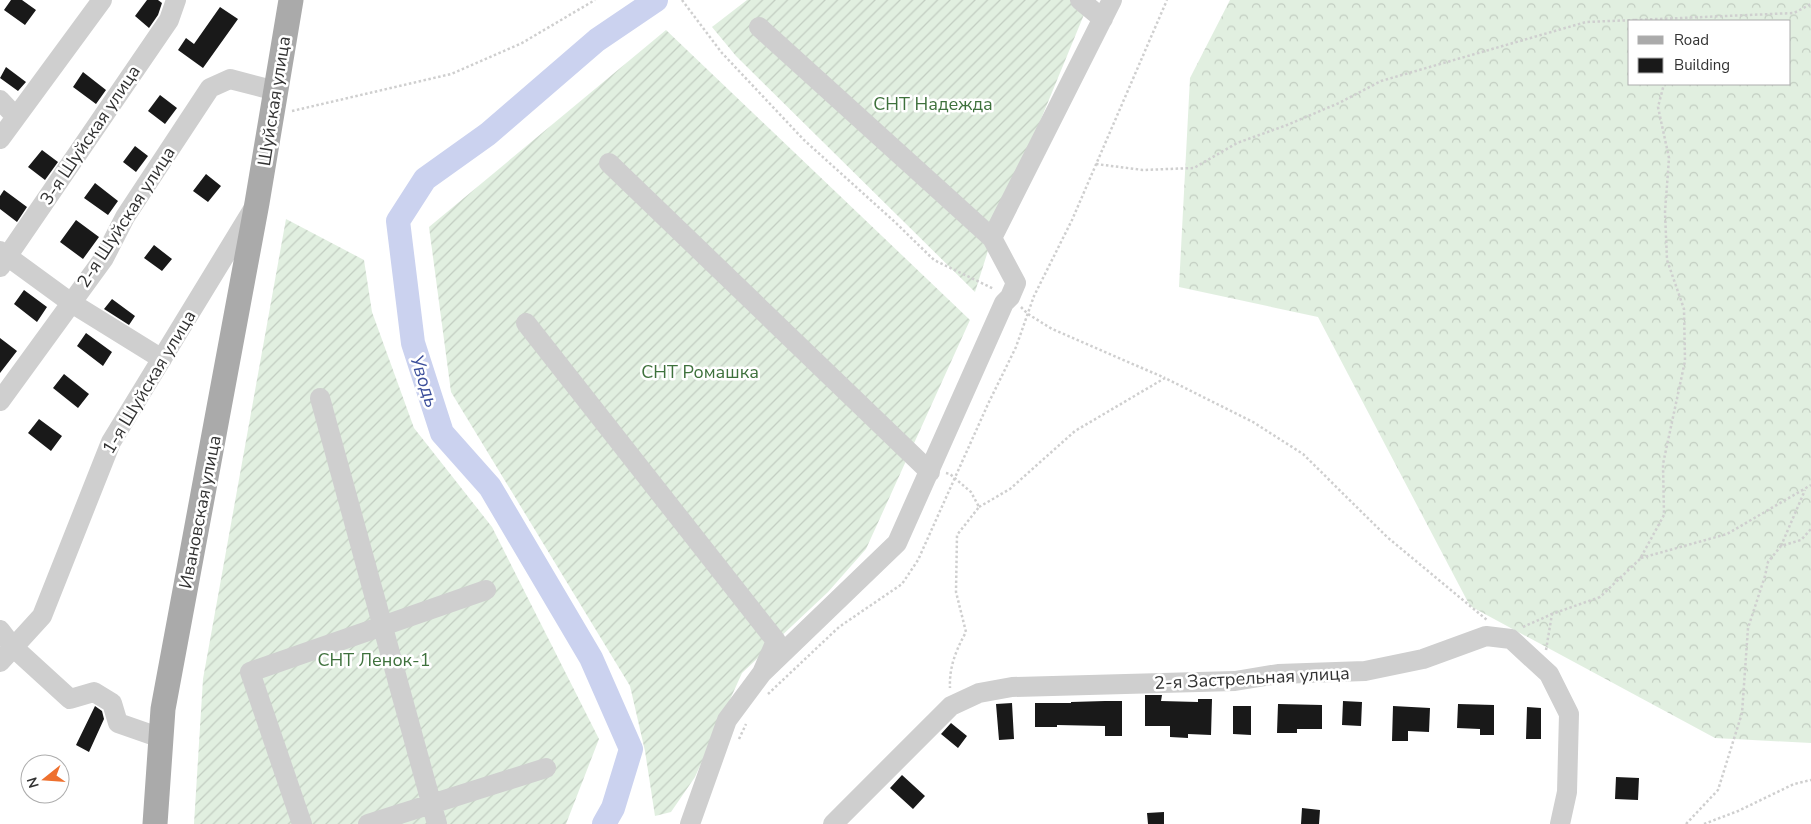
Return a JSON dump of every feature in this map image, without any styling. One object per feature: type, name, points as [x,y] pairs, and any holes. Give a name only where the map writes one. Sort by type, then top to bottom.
[{"type":"main road","name":"Шуйская улица","points":[[258,203],[282,101],[291,0]]},
{"type":"main road","name":"Ивановская улица","points":[[155,824],[165,700],[258,203]]},
{"type":"street","points":[[0,138],[102,0]]},
{"type":"street","name":"3-я Шуйская улица","points":[[2,258],[169,20],[176,0]]},
{"type":"street","points":[[1080,0],[1103,19]]},
{"type":"street","points":[[992,238],[1112,0]]},
{"type":"street","points":[[690,824],[727,720],[762,673],[897,543],[1004,303],[1010,297],[1016,284],[992,238],[759,28]]},
{"type":"street","name":"2-я Шуйская улица","points":[[0,401],[70,302],[104,258],[125,217],[210,88],[230,79],[282,101]]},
{"type":"street","points":[[0,100],[16,117]]},
{"type":"street","points":[[609,163],[930,472]]},
{"type":"street","name":"1-я Шуйская улица","points":[[0,662],[42,616],[111,442],[258,203]]},
{"type":"street","points":[[2,258],[162,359]]},
{"type":"street","points":[[526,323],[776,641],[762,673]]},
{"type":"street","points":[[320,398],[437,824]]},
{"type":"street","points":[[302,824],[250,672],[486,590]]},
{"type":"street","points":[[0,630],[14,647],[70,699],[94,692],[112,702],[118,723],[161,738]]},
{"type":"street","name":"2-я Застрельная улица","points":[[833,824],[952,706],[979,693],[1012,687],[1235,681],[1278,674],[1365,672],[1423,659],[1486,636],[1508,637]]},
{"type":"street","points":[[1508,637],[1549,674],[1569,714],[1567,792],[1560,824]]},
{"type":"street","points":[[368,824],[546,768]]},
{"type":"path","points":[[282,101],[451,74],[522,43],[595,0]]},
{"type":"path","points":[[682,0],[722,53],[804,140],[934,260],[1010,297]]},
{"type":"path","points":[[767,696],[839,627],[902,584],[918,560],[988,404],[1016,347],[1034,296],[1072,220],[1167,0]]},
{"type":"path","points":[[1636,20],[1794,13],[1811,4]]},
{"type":"path","points":[[1096,164],[1143,170],[1194,168],[1237,144],[1339,103],[1381,81],[1586,22],[1628,20]]},
{"type":"path","points":[[1028,314],[1052,329],[1165,378],[1253,422],[1303,454],[1387,537],[1508,637],[1552,614],[1600,597],[1640,559],[1664,515],[1663,464],[1685,361],[1684,309],[1667,260],[1665,212],[1669,158],[1658,107],[1664,85]]},
{"type":"path","points":[[952,706],[950,677],[955,653],[966,632],[956,592],[957,535],[979,507],[1010,489],[1075,431],[1165,378]]},
{"type":"path","points":[[930,472],[950,474],[971,492],[979,507]]},
{"type":"path","points":[[1640,559],[1727,534],[1811,485]]},
{"type":"path","points":[[1686,824],[1718,790],[1742,713],[1748,628],[1766,576],[1768,562],[1781,546],[1806,489]]},
{"type":"path","points":[[1781,546],[1801,540],[1811,529]]},
{"type":"path","points":[[1543,668],[1552,614]]},
{"type":"path","points":[[738,742],[749,717]]},
{"type":"path","points":[[1704,824],[1738,811],[1794,784],[1811,780]]},
{"type":"green space","name":"СНТ Надежда","points":[[747,0],[1090,0],[992,238],[975,292],[736,56],[712,27]]},
{"type":"green space","points":[[1230,0],[1811,0],[1811,743],[1715,738],[1470,606],[1318,317],[1179,287],[1190,78]]},
{"type":"green space","name":"СНТ Ромашка","points":[[666,30],[970,320],[866,549],[828,592],[742,673],[695,777],[671,812],[655,816],[645,751],[630,686],[451,392],[429,227]]},
{"type":"green space","name":"СНТ Ленок-1","points":[[286,219],[364,260],[372,312],[414,428],[492,527],[599,739],[566,824],[194,824],[203,679]]},
{"type":"building","points":[[11,0],[22,0],[36,10],[25,25],[4,10]]},
{"type":"building","points":[[147,0],[158,0],[162,3],[158,15],[149,28],[135,16]]},
{"type":"building","points":[[220,7],[238,19],[203,68],[178,50],[186,38],[194,44]]},
{"type":"building","points":[[6,67],[26,82],[18,91],[0,78]]},
{"type":"building","points":[[83,72],[106,90],[96,104],[73,87]]},
{"type":"building","points":[[160,95],[177,108],[165,124],[148,111]]},
{"type":"building","points":[[135,146],[148,156],[136,172],[123,162]]},
{"type":"building","points":[[42,150],[58,162],[45,180],[28,167]]},
{"type":"building","points":[[206,174],[221,186],[208,202],[193,191]]},
{"type":"building","points":[[95,183],[118,201],[108,215],[84,198]]},
{"type":"building","points":[[4,190],[27,207],[17,222],[0,209],[0,196]]},
{"type":"building","points":[[76,220],[99,237],[83,259],[60,242]]},
{"type":"building","points":[[154,245],[172,259],[162,271],[144,258]]},
{"type":"building","points":[[24,290],[47,307],[37,322],[14,304]]},
{"type":"building","points":[[112,299],[135,316],[129,325],[104,309]]},
{"type":"building","points":[[86,333],[112,352],[103,366],[77,346]]},
{"type":"building","points":[[0,338],[17,351],[0,373]]},
{"type":"building","points":[[64,374],[89,394],[78,408],[53,388]]},
{"type":"building","points":[[39,419],[62,436],[51,451],[28,433]]},
{"type":"building","points":[[1145,695],[1162,695],[1161,701],[1198,702],[1198,699],[1212,699],[1211,735],[1188,734],[1188,738],[1170,737],[1170,726],[1145,726]]},
{"type":"building","points":[[1122,701],[1122,736],[1105,736],[1105,726],[1057,725],[1057,727],[1035,727],[1035,703]]},
{"type":"building","points":[[1343,701],[1362,702],[1361,726],[1342,725]]},
{"type":"building","points":[[1012,703],[1014,739],[999,740],[996,704]]},
{"type":"building","points":[[1278,704],[1322,705],[1322,729],[1297,729],[1297,733],[1277,733]]},
{"type":"building","points":[[1458,704],[1494,705],[1494,735],[1480,735],[1480,729],[1457,728]]},
{"type":"building","points":[[95,706],[102,711],[104,719],[89,752],[76,745]]},
{"type":"building","points":[[1233,706],[1251,706],[1251,735],[1233,734]]},
{"type":"building","points":[[1393,706],[1430,708],[1429,732],[1408,731],[1408,741],[1392,741]]},
{"type":"building","points":[[1527,707],[1541,708],[1541,739],[1526,739]]},
{"type":"building","points":[[951,723],[967,736],[958,748],[941,734]]},
{"type":"building","points":[[902,775],[925,796],[913,809],[890,788]]},
{"type":"building","points":[[1616,777],[1639,778],[1638,800],[1615,799]]},
{"type":"building","points":[[1302,808],[1320,810],[1319,824],[1301,824]]},
{"type":"building","points":[[1164,812],[1164,824],[1148,824],[1147,813]]},
{"type":"waterway","name":"Уводь","points":[[604,824],[613,808],[631,749],[591,658],[490,487],[442,433],[413,343],[398,221],[425,179],[488,134],[597,40],[656,0]]}]
